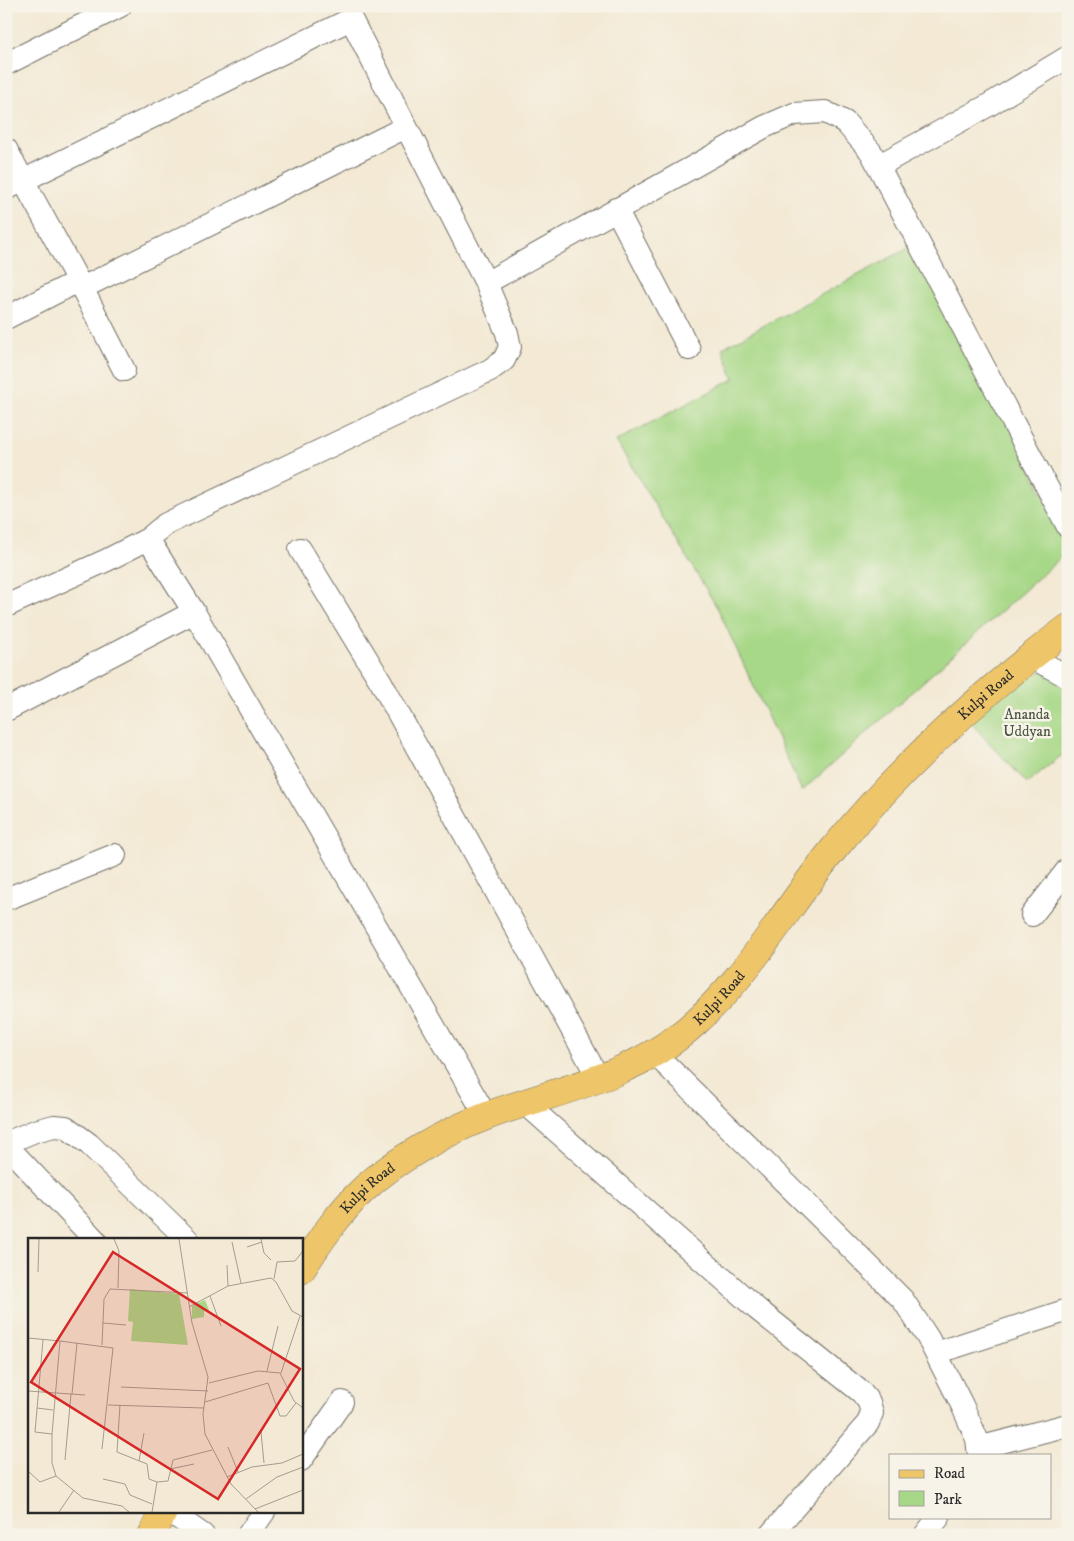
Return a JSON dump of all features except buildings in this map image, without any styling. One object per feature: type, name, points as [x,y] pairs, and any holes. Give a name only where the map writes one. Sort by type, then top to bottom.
[{"type":"main road","name":"Kulpi Road","points":[[302,1269],[337,1218],[364,1189],[399,1161],[446,1133],[486,1116],[599,1079],[632,1066],[688,1030],[718,1000],[753,958],[831,852],[868,808],[942,734],[1030,657],[1068,628]]},
{"type":"main road","points":[[152,1535],[162,1514]]},
{"type":"street","points":[[6,64],[120,6]]},
{"type":"street","points":[[6,606],[148,539],[166,524],[490,370],[504,360],[510,347],[508,333],[486,283],[347,12],[14,185]]},
{"type":"street","points":[[878,166],[987,106],[1068,57]]},
{"type":"street","points":[[486,283],[764,127],[794,114],[825,112],[845,122],[871,152],[1068,527]]},
{"type":"street","points":[[6,318],[80,285],[406,127]]},
{"type":"street","points":[[6,149],[14,185],[80,285],[124,370]]},
{"type":"street","points":[[616,209],[689,349]]},
{"type":"street","points":[[148,539],[194,612],[486,1116]]},
{"type":"street","points":[[300,550],[381,682],[599,1079]]},
{"type":"street","points":[[6,710],[194,612]]},
{"type":"street","points":[[1030,657],[1068,678]]},
{"type":"street","points":[[6,899],[115,855]]},
{"type":"street","points":[[1032,915],[1068,869]]},
{"type":"street","points":[[654,1053],[903,1300],[936,1353],[977,1439],[979,1451],[1068,1425]]},
{"type":"street","points":[[525,1103],[750,1303],[861,1392],[869,1402],[872,1413],[868,1423],[770,1535]]},
{"type":"street","points":[[93,1238],[6,1144],[35,1131],[54,1126],[66,1127],[90,1144],[186,1238]]},
{"type":"street","points":[[936,1353],[1068,1310]]},
{"type":"street","points":[[302,1459],[342,1402]]},
{"type":"street","points":[[173,1514],[203,1535]]},
{"type":"street","points":[[248,1535],[263,1514]]},
{"type":"street","points":[[926,1535],[938,1518]]},
{"type":"green space","points":[[916,244],[1068,542],[1068,551],[802,791],[718,609],[616,441],[734,379],[722,348]]},
{"type":"green space","name":"Ananda Uddyan","points":[[1047,670],[1068,685],[1068,763],[1062,755],[1027,783],[967,719],[1015,678]]}]
